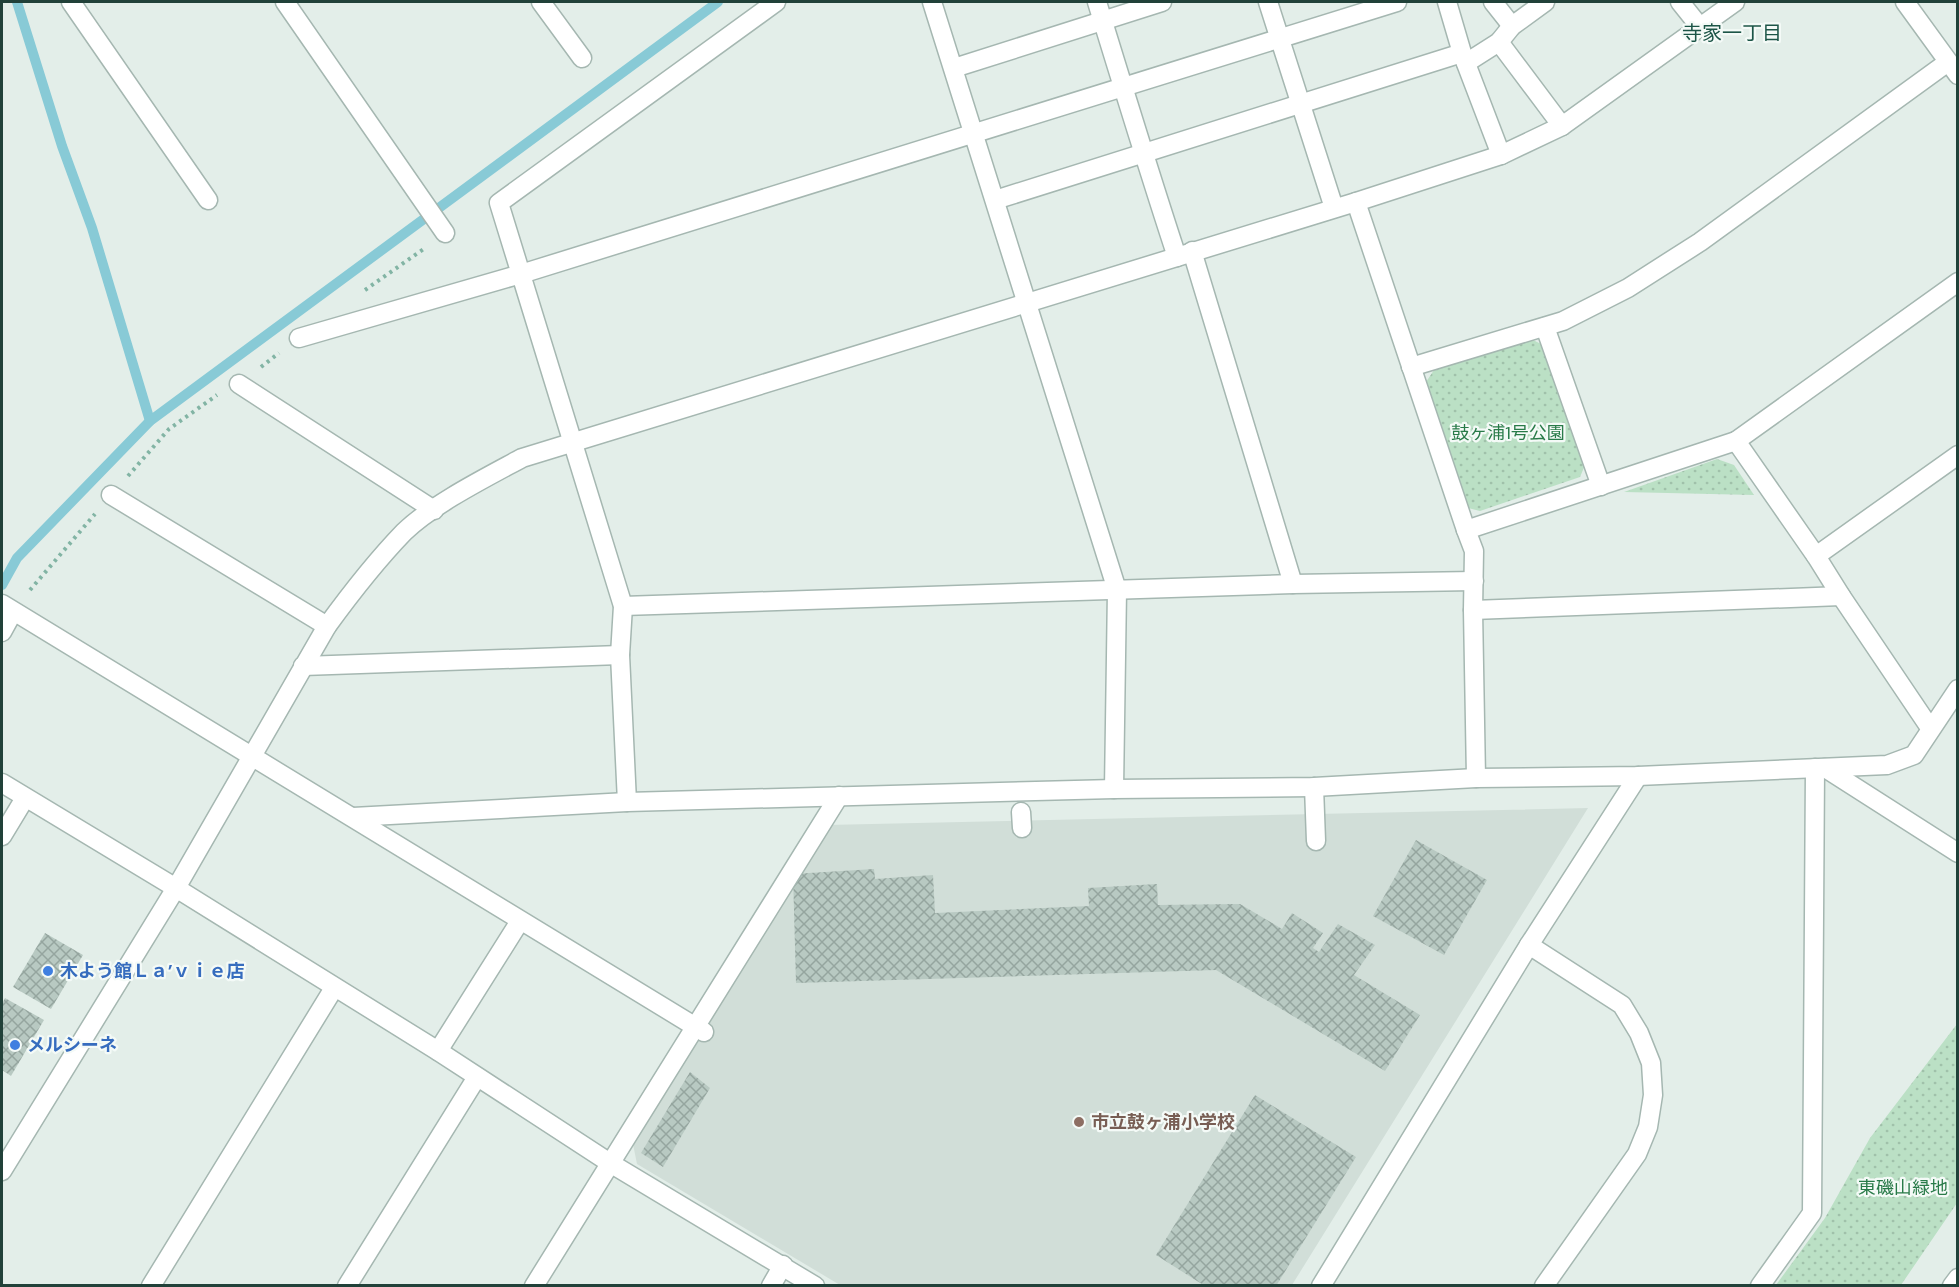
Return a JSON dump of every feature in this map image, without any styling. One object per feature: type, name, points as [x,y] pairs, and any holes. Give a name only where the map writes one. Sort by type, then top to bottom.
[{"type":"street","points":[[71,2],[208,201]]},
{"type":"street","points":[[285,2],[445,233]]},
{"type":"street","points":[[541,2],[582,58]]},
{"type":"street","points":[[627,802],[620,655],[623,606],[499,203],[776,2]]},
{"type":"street","points":[[933,2],[1117,590],[1114,789]]},
{"type":"street","points":[[1097,2],[1124,86],[1142,153],[1185,254],[1293,584]]},
{"type":"street","points":[[954,68],[1102,19],[1162,2]]},
{"type":"street","points":[[1268,2],[1334,208]]},
{"type":"street","points":[[299,339],[521,274],[1397,2]]},
{"type":"street","points":[[1447,2],[1464,58],[1501,155]]},
{"type":"street","points":[[1493,2],[1512,26]]},
{"type":"street","points":[[995,200],[1300,105],[1464,58],[1499,42],[1512,26],[1545,2]]},
{"type":"street","points":[[1680,2],[1700,27]]},
{"type":"street","points":[[2,1171],[176,888],[327,626],[348,596],[406,531],[434,510],[482,479],[522,458],[1356,202],[1501,155],[1562,126],[1735,2]]},
{"type":"street","points":[[1411,367],[1563,321],[1628,288],[1700,242],[1953,68],[1905,2]]},
{"type":"street","points":[[1499,42],[1562,126]]},
{"type":"street","points":[[1356,202],[1474,551],[1476,778]]},
{"type":"street","points":[[1466,530],[1736,441],[1958,282]]},
{"type":"street","points":[[1545,327],[1601,486]]},
{"type":"street","points":[[239,384],[434,510]]},
{"type":"street","points":[[1736,441],[1816,556],[1930,728]]},
{"type":"street","points":[[1816,556],[1958,455]]},
{"type":"street","points":[[111,495],[327,626]]},
{"type":"street","points":[[623,606],[1293,584],[1474,581]]},
{"type":"street","points":[[1473,610],[1841,596]]},
{"type":"street","points":[[2,632],[7,608],[699,1030]]},
{"type":"street","points":[[303,666],[620,655]]},
{"type":"street","points":[[353,817],[627,802],[1114,789],[1314,787],[1476,778],[1638,776],[1887,765],[1914,755],[1958,689]]},
{"type":"street","points":[[1820,768],[1958,854]]},
{"type":"street","points":[[1760,1286],[1812,1213],[1820,768]]},
{"type":"street","points":[[1322,1286],[1529,945],[1638,776]]},
{"type":"street","points":[[2,783],[438,1051],[610,1163],[815,1286]]},
{"type":"street","points":[[1314,787],[1316,841]]},
{"type":"street","points":[[534,1286],[610,1163],[699,1030],[839,796]]},
{"type":"street","points":[[2,836],[25,798]]},
{"type":"street","points":[[438,1051],[520,921]]},
{"type":"street","points":[[1529,945],[1622,1005],[1639,1033],[1651,1063],[1653,1095],[1648,1127],[1638,1154],[1544,1286]]},
{"type":"street","points":[[151,1286],[334,988]]},
{"type":"street","points":[[347,1286],[477,1077]]},
{"type":"street","points":[[771,1286],[783,1265]]},
{"type":"street","points":[[1952,1286],[1958,1278]]},
{"type":"shaded area","points":[[1588,808],[1292,1285],[840,1285],[637,1164],[633,1144],[704,1032],[827,825]]},
{"type":"green space","name":"鼓ヶ浦1号公園","points":[[1531,339],[1543,345],[1585,465],[1580,477],[1480,511],[1468,508],[1426,382],[1434,370]]},
{"type":"green space","points":[[1717,459],[1734,465],[1754,495],[1624,492]]},
{"type":"green space","name":"東磯山緑地","points":[[1957,1024],[1957,1203],[1901,1285],[1776,1285],[1825,1218],[1870,1138]]},
{"type":"building","points":[[1416,840],[1487,880],[1444,955],[1373,916]]},
{"type":"building","points":[[874,869],[875,879],[933,875],[935,913],[1089,906],[1088,888],[1157,884],[1158,905],[1240,904],[1282,929],[1292,913],[1323,933],[1313,948],[1319,952],[1338,924],[1375,945],[1354,975],[1420,1015],[1385,1071],[1216,970],[796,983],[793,874]]},
{"type":"building","name":"木よう館Ｌａ’ｖｉｅ店","points":[[45,933],[83,955],[51,1009],[13,987]]},
{"type":"building","name":"メルシーネ","points":[[5,998],[44,1020],[11,1076],[2,1070],[2,1004]]},
{"type":"building","points":[[690,1072],[710,1088],[663,1167],[641,1153]]},
{"type":"building","points":[[1255,1095],[1356,1157],[1276,1286],[1205,1286],[1156,1255]]},
{"type":"waterway","points":[[17,2],[62,146],[92,228],[150,421]]},
{"type":"waterway","points":[[2,585],[17,558],[150,421],[718,2]]},
{"type":"place","name":"木よう館Ｌａ’ｖｉｅ店","points":[[48,971]]},
{"type":"place","name":"メルシーネ","points":[[15,1045]]},
{"type":"place","name":"市立鼓ヶ浦小学校","points":[[1079,1122]]},
{"type":"district","name":"寺家一丁目","points":[[1732,33]]}]
